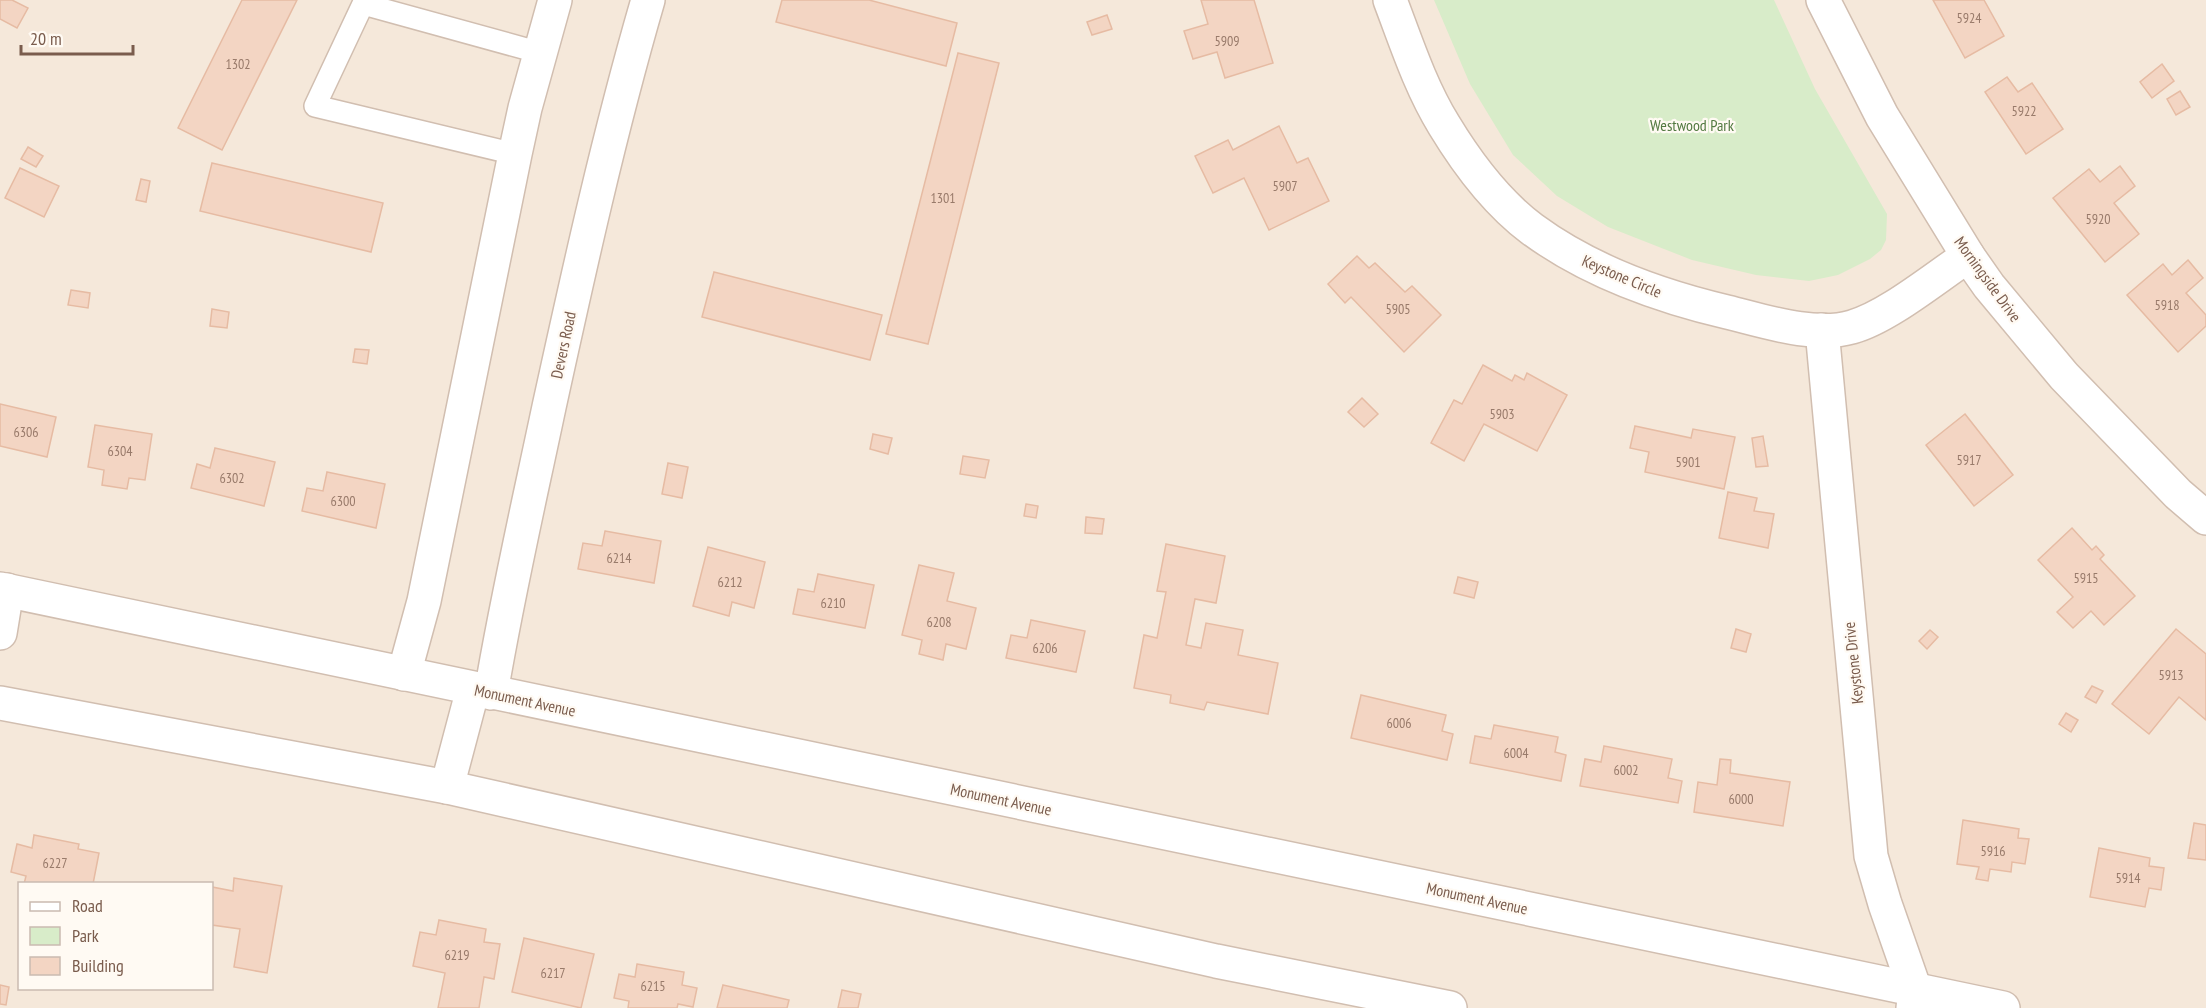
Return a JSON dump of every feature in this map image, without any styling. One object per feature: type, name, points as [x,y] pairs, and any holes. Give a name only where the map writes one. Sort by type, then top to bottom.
[{"type":"street","points":[[404,674],[424,601],[515,154],[555,0]]},
{"type":"street","name":"Devers Road","points":[[447,787],[482,691],[503,622],[586,235],[621,93],[648,0]]},
{"type":"street","name":"Keystone Circle","points":[[1390,0],[1421,81],[1443,124],[1467,160],[1500,200],[1532,228],[1581,260],[1634,284],[1696,304],[1790,327],[1822,330],[1854,327],[1891,308],[1968,256]]},
{"type":"street","name":"Morningside Drive","points":[[1823,0],[1882,117],[1989,286],[2064,376],[2178,495],[2206,518]]},
{"type":"street","name":"Keystone Drive","points":[[1822,330],[1871,856],[1914,999]]},
{"type":"street","points":[[0,633],[4,590]]},
{"type":"street","name":"Monument Avenue","points":[[4,590],[1914,999],[2003,1008]]},
{"type":"street","points":[[0,703],[447,787],[1204,958],[1450,1008]]},
{"type":"lane","points":[[515,154],[315,106],[363,4],[541,53]]},
{"type":"shaded area","points":[[0,0],[2206,0],[2206,1008],[0,1008]]},
{"type":"green space","name":"Westwood Park","points":[[1434,0],[1774,0],[1815,89],[1887,214],[1886,240],[1881,250],[1870,259],[1838,275],[1809,281],[1756,275],[1692,260],[1608,227],[1557,196],[1513,155],[1470,84]]},
{"type":"building","points":[[0,0],[12,0],[28,8],[17,28],[0,19]]},
{"type":"building","points":[[242,0],[297,0],[222,150],[178,128]]},
{"type":"building","points":[[782,0],[869,0],[957,23],[946,66],[776,22]]},
{"type":"building","points":[[1201,0],[1254,0],[1273,63],[1225,78],[1217,52],[1193,59],[1184,31],[1208,24]]},
{"type":"building","points":[[1933,0],[1984,0],[2004,36],[1965,58]]},
{"type":"building","points":[[1107,15],[1112,29],[1092,35],[1087,22]]},
{"type":"building","points":[[958,53],[999,63],[928,344],[886,334]]},
{"type":"building","points":[[2162,64],[2174,81],[2152,98],[2140,82]]},
{"type":"building","points":[[2007,77],[2018,92],[2032,83],[2063,129],[2026,154],[1985,92]]},
{"type":"building","points":[[2180,91],[2190,107],[2176,115],[2167,99]]},
{"type":"building","points":[[1279,126],[1297,163],[1308,158],[1329,201],[1269,230],[1244,178],[1213,193],[1195,156],[1228,140],[1233,150]]},
{"type":"building","points":[[28,147],[43,156],[36,167],[21,159]]},
{"type":"building","points":[[212,163],[383,203],[371,252],[200,211]]},
{"type":"building","points":[[2120,166],[2135,186],[2114,203],[2139,234],[2105,262],[2053,198],[2089,169],[2100,182]]},
{"type":"building","points":[[20,168],[59,186],[44,217],[5,198]]},
{"type":"building","points":[[141,179],[150,181],[146,202],[136,200]]},
{"type":"building","points":[[1357,256],[1369,268],[1375,263],[1405,292],[1412,286],[1441,315],[1404,352],[1351,297],[1345,303],[1328,284]]},
{"type":"building","points":[[2188,260],[2203,278],[2186,293],[2206,315],[2206,326],[2178,352],[2127,295],[2163,264],[2172,275]]},
{"type":"building","points":[[714,272],[882,315],[870,360],[702,317]]},
{"type":"building","points":[[71,290],[90,293],[88,308],[68,305]]},
{"type":"building","points":[[212,309],[229,312],[227,328],[210,326]]},
{"type":"building","points":[[355,349],[369,350],[367,364],[353,362]]},
{"type":"building","points":[[1483,365],[1512,381],[1515,375],[1524,380],[1527,373],[1567,395],[1537,451],[1484,424],[1464,461],[1431,443],[1454,400],[1462,404]]},
{"type":"building","points":[[1362,398],[1378,414],[1364,427],[1348,412]]},
{"type":"building","points":[[0,404],[56,417],[47,457],[0,446]]},
{"type":"building","points":[[1965,414],[2013,475],[1974,506],[1926,445]]},
{"type":"building","points":[[95,425],[152,434],[145,480],[129,478],[127,489],[102,485],[104,470],[88,467]]},
{"type":"building","points":[[1635,426],[1691,438],[1693,429],[1735,437],[1724,489],[1645,472],[1649,452],[1630,448]]},
{"type":"building","points":[[873,434],[892,438],[888,454],[870,449]]},
{"type":"building","points":[[1763,436],[1768,466],[1756,467],[1752,438]]},
{"type":"building","points":[[215,448],[275,462],[264,506],[191,488],[197,464],[210,468]]},
{"type":"building","points":[[963,456],[989,460],[985,478],[960,474]]},
{"type":"building","points":[[668,463],[688,467],[682,498],[662,494]]},
{"type":"building","points":[[327,472],[385,484],[376,528],[302,511],[307,488],[323,491]]},
{"type":"building","points":[[1728,492],[1757,498],[1754,511],[1774,514],[1768,548],[1719,538]]},
{"type":"building","points":[[1026,504],[1038,506],[1036,518],[1024,516]]},
{"type":"building","points":[[1086,517],[1104,519],[1102,534],[1085,533]]},
{"type":"building","points":[[2072,528],[2092,550],[2096,546],[2104,555],[2100,559],[2135,596],[2104,625],[2091,611],[2073,628],[2057,612],[2073,597],[2038,560]]},
{"type":"building","points":[[605,531],[661,541],[654,583],[578,569],[583,543],[602,546]]},
{"type":"building","points":[[1166,544],[1225,556],[1216,603],[1195,599],[1186,645],[1201,648],[1206,623],[1243,630],[1238,655],[1278,663],[1268,714],[1207,702],[1204,710],[1170,703],[1171,695],[1134,688],[1144,635],[1157,638],[1166,592],[1157,591]]},
{"type":"building","points":[[708,547],[765,562],[754,608],[732,602],[729,616],[693,606]]},
{"type":"building","points":[[919,565],[954,573],[947,601],[976,608],[966,649],[946,644],[943,660],[919,654],[922,640],[902,635]]},
{"type":"building","points":[[818,574],[874,585],[865,628],[793,614],[798,589],[814,592]]},
{"type":"building","points":[[1458,577],[1478,582],[1474,598],[1454,593]]},
{"type":"building","points":[[1031,620],[1085,631],[1076,672],[1006,658],[1011,635],[1027,638]]},
{"type":"building","points":[[1736,629],[1751,634],[1746,652],[1731,648]]},
{"type":"building","points":[[2176,629],[2206,654],[2206,720],[2179,697],[2149,734],[2112,704]]},
{"type":"building","points":[[1930,630],[1938,637],[1927,649],[1919,641]]},
{"type":"building","points":[[2092,686],[2103,691],[2096,703],[2085,697]]},
{"type":"building","points":[[1361,695],[1446,715],[1442,731],[1453,734],[1447,760],[1351,738]]},
{"type":"building","points":[[2066,713],[2078,720],[2071,732],[2059,724]]},
{"type":"building","points":[[1494,725],[1558,737],[1555,752],[1566,755],[1561,781],[1470,763],[1475,736],[1491,739]]},
{"type":"building","points":[[1604,746],[1672,759],[1668,778],[1682,781],[1678,803],[1580,786],[1585,759],[1601,762]]},
{"type":"building","points":[[1720,759],[1731,760],[1730,773],[1790,782],[1783,826],[1694,812],[1698,782],[1717,785]]},
{"type":"building","points":[[1963,820],[2019,829],[2018,838],[2029,839],[2025,864],[2012,862],[2011,872],[1990,869],[1988,881],[1976,879],[1979,867],[1957,864]]},
{"type":"building","points":[[2194,823],[2206,825],[2206,860],[2188,858]]},
{"type":"building","points":[[34,835],[79,844],[78,849],[99,853],[93,882],[24,882],[26,876],[11,872],[17,844],[32,848]]},
{"type":"building","points":[[2099,848],[2150,858],[2149,866],[2164,868],[2161,890],[2149,888],[2145,907],[2090,897]]},
{"type":"building","points":[[234,878],[282,886],[267,973],[234,967],[240,929],[213,925],[213,887],[233,891]]},
{"type":"building","points":[[439,920],[486,929],[484,942],[500,944],[494,979],[484,977],[479,1008],[438,1008],[445,973],[413,966],[420,932],[436,935]]},
{"type":"building","points":[[524,938],[594,954],[581,1008],[512,992]]},
{"type":"building","points":[[637,964],[684,972],[682,985],[697,988],[693,1007],[678,1004],[677,1008],[628,1008],[629,1001],[614,998],[619,974],[635,977]]},
{"type":"building","points":[[0,985],[9,987],[6,1005],[0,1004]]},
{"type":"building","points":[[723,985],[789,1000],[787,1008],[717,1008]]},
{"type":"building","points":[[842,990],[861,994],[858,1008],[838,1008]]}]
